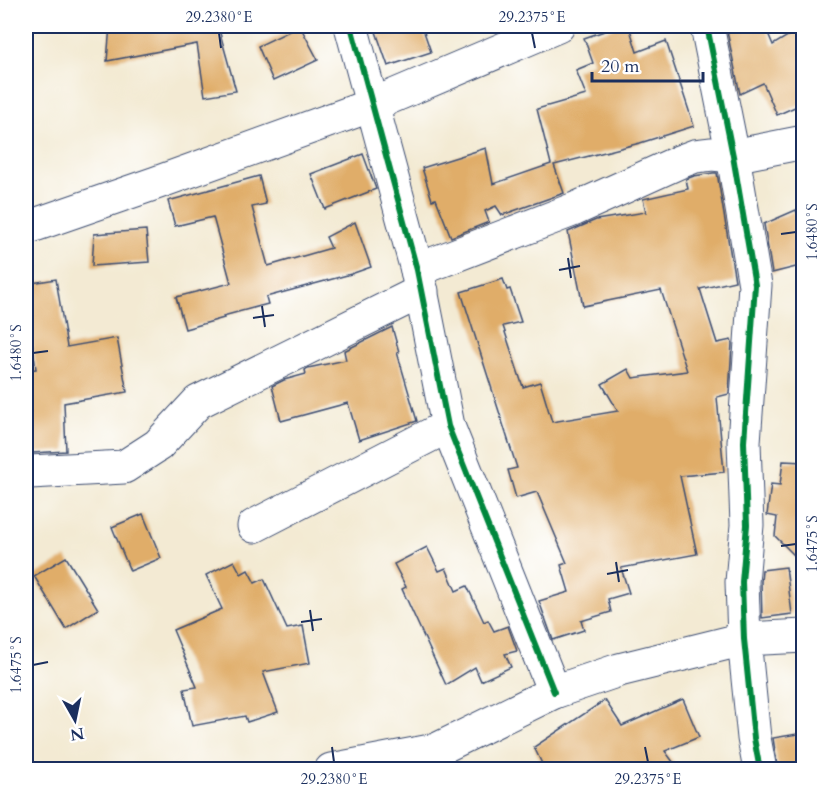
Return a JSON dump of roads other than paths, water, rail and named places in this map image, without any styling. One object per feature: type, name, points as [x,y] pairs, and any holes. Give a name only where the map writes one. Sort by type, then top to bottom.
[{"type":"street","points":[[351,26],[420,280],[448,426],[554,692]]},
{"type":"street","points":[[26,228],[372,105],[558,26]]},
{"type":"street","points":[[707,26],[733,156],[755,285],[744,442],[747,525],[742,582],[744,639],[759,770]]},
{"type":"street","points":[[27,470],[124,467],[158,445],[198,402],[420,280],[574,208],[696,156],[712,154],[733,156],[804,142]]},
{"type":"street","points":[[254,526],[448,426]]},
{"type":"street","points":[[331,770],[431,760],[554,692],[619,670],[744,639],[804,636]]}]
